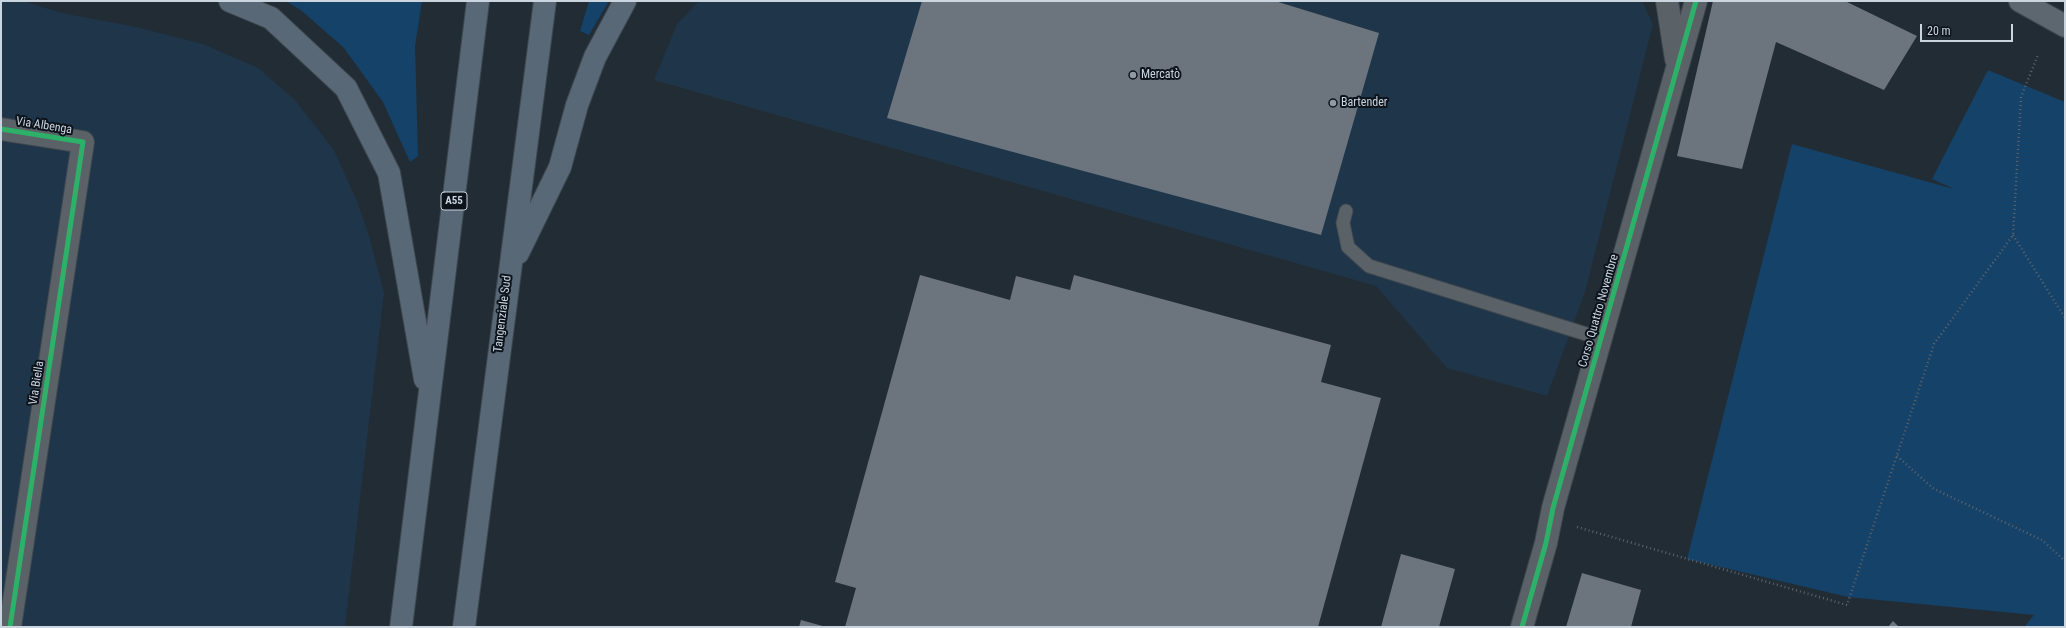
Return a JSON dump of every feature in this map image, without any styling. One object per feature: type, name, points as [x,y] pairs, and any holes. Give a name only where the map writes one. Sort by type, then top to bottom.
[{"type":"highway","points":[[230,1],[271,18],[346,88],[371,138],[388,173],[429,400]]},
{"type":"highway","name":"A55","points":[[401,627],[478,1]]},
{"type":"highway","name":"Tangenziale Sud","points":[[464,627],[545,1]]},
{"type":"highway","points":[[509,272],[560,167],[577,105],[594,57],[625,1]]},
{"type":"main road","points":[[2020,1],[2065,26]]},
{"type":"street","name":"Corso Quattro Novembre","points":[[1667,1],[1677,68]]},
{"type":"street","name":"Corso Quattro Novembre","points":[[1522,627],[1696,1]]},
{"type":"street","name":"Via Albenga","points":[[1,129],[83,142]]},
{"type":"street","name":"Via Biella","points":[[10,627],[83,142]]},
{"type":"lane","points":[[1346,211],[1343,223],[1348,247],[1369,266],[1602,339]]},
{"type":"path","points":[[1551,519],[1847,605],[1934,344],[2013,235],[2021,97],[2038,56]]},
{"type":"path","points":[[2013,235],[2065,318]]},
{"type":"path","points":[[1897,456],[1934,489],[2042,540],[2065,561]]},
{"type":"shaded area","points":[[1,1],[23,1],[62,13],[136,27],[203,44],[258,68],[294,99],[334,150],[357,201],[369,236],[384,293],[345,627],[1,627]]},
{"type":"shaded area","points":[[286,1],[422,1],[415,46],[418,156],[410,162],[383,102],[344,48],[302,11]]},
{"type":"shaded area","points":[[589,1],[609,1],[589,35],[580,31]]},
{"type":"shaded area","points":[[699,1],[1642,1],[1653,24],[1585,292],[1547,396],[1447,368],[1376,286],[654,80],[677,24]]},
{"type":"shaded area","points":[[1988,70],[2065,102],[2065,627],[2024,627],[2034,615],[1848,597],[1687,559],[1792,144],[1954,189],[1932,179]]},
{"type":"building","name":"Mercatò","points":[[922,1],[1275,1],[1379,33],[1321,235],[887,118]]},
{"type":"building","points":[[1713,1],[1845,1],[1917,36],[1884,90],[1776,42],[1742,169],[1677,156]]},
{"type":"building","points":[[920,275],[1010,300],[1016,276],[1070,290],[1074,275],[1331,345],[1321,382],[1381,398],[1318,627],[845,627],[856,588],[835,582]]},
{"type":"building","points":[[1401,554],[1455,569],[1439,627],[1381,627]]},
{"type":"building","points":[[1582,573],[1641,590],[1631,627],[1566,627]]},
{"type":"building","points":[[801,620],[826,627],[799,627]]},
{"type":"building","points":[[1893,621],[1899,627],[1888,627]]},
{"type":"cycle path","points":[[1522,627],[1546,543],[1553,508],[1696,1]]},
{"type":"cycle path","points":[[1,129],[83,142],[10,627]]},
{"type":"place","name":"Mercatò","points":[[1133,75]]},
{"type":"place","name":"Bartender","points":[[1333,103]]}]
